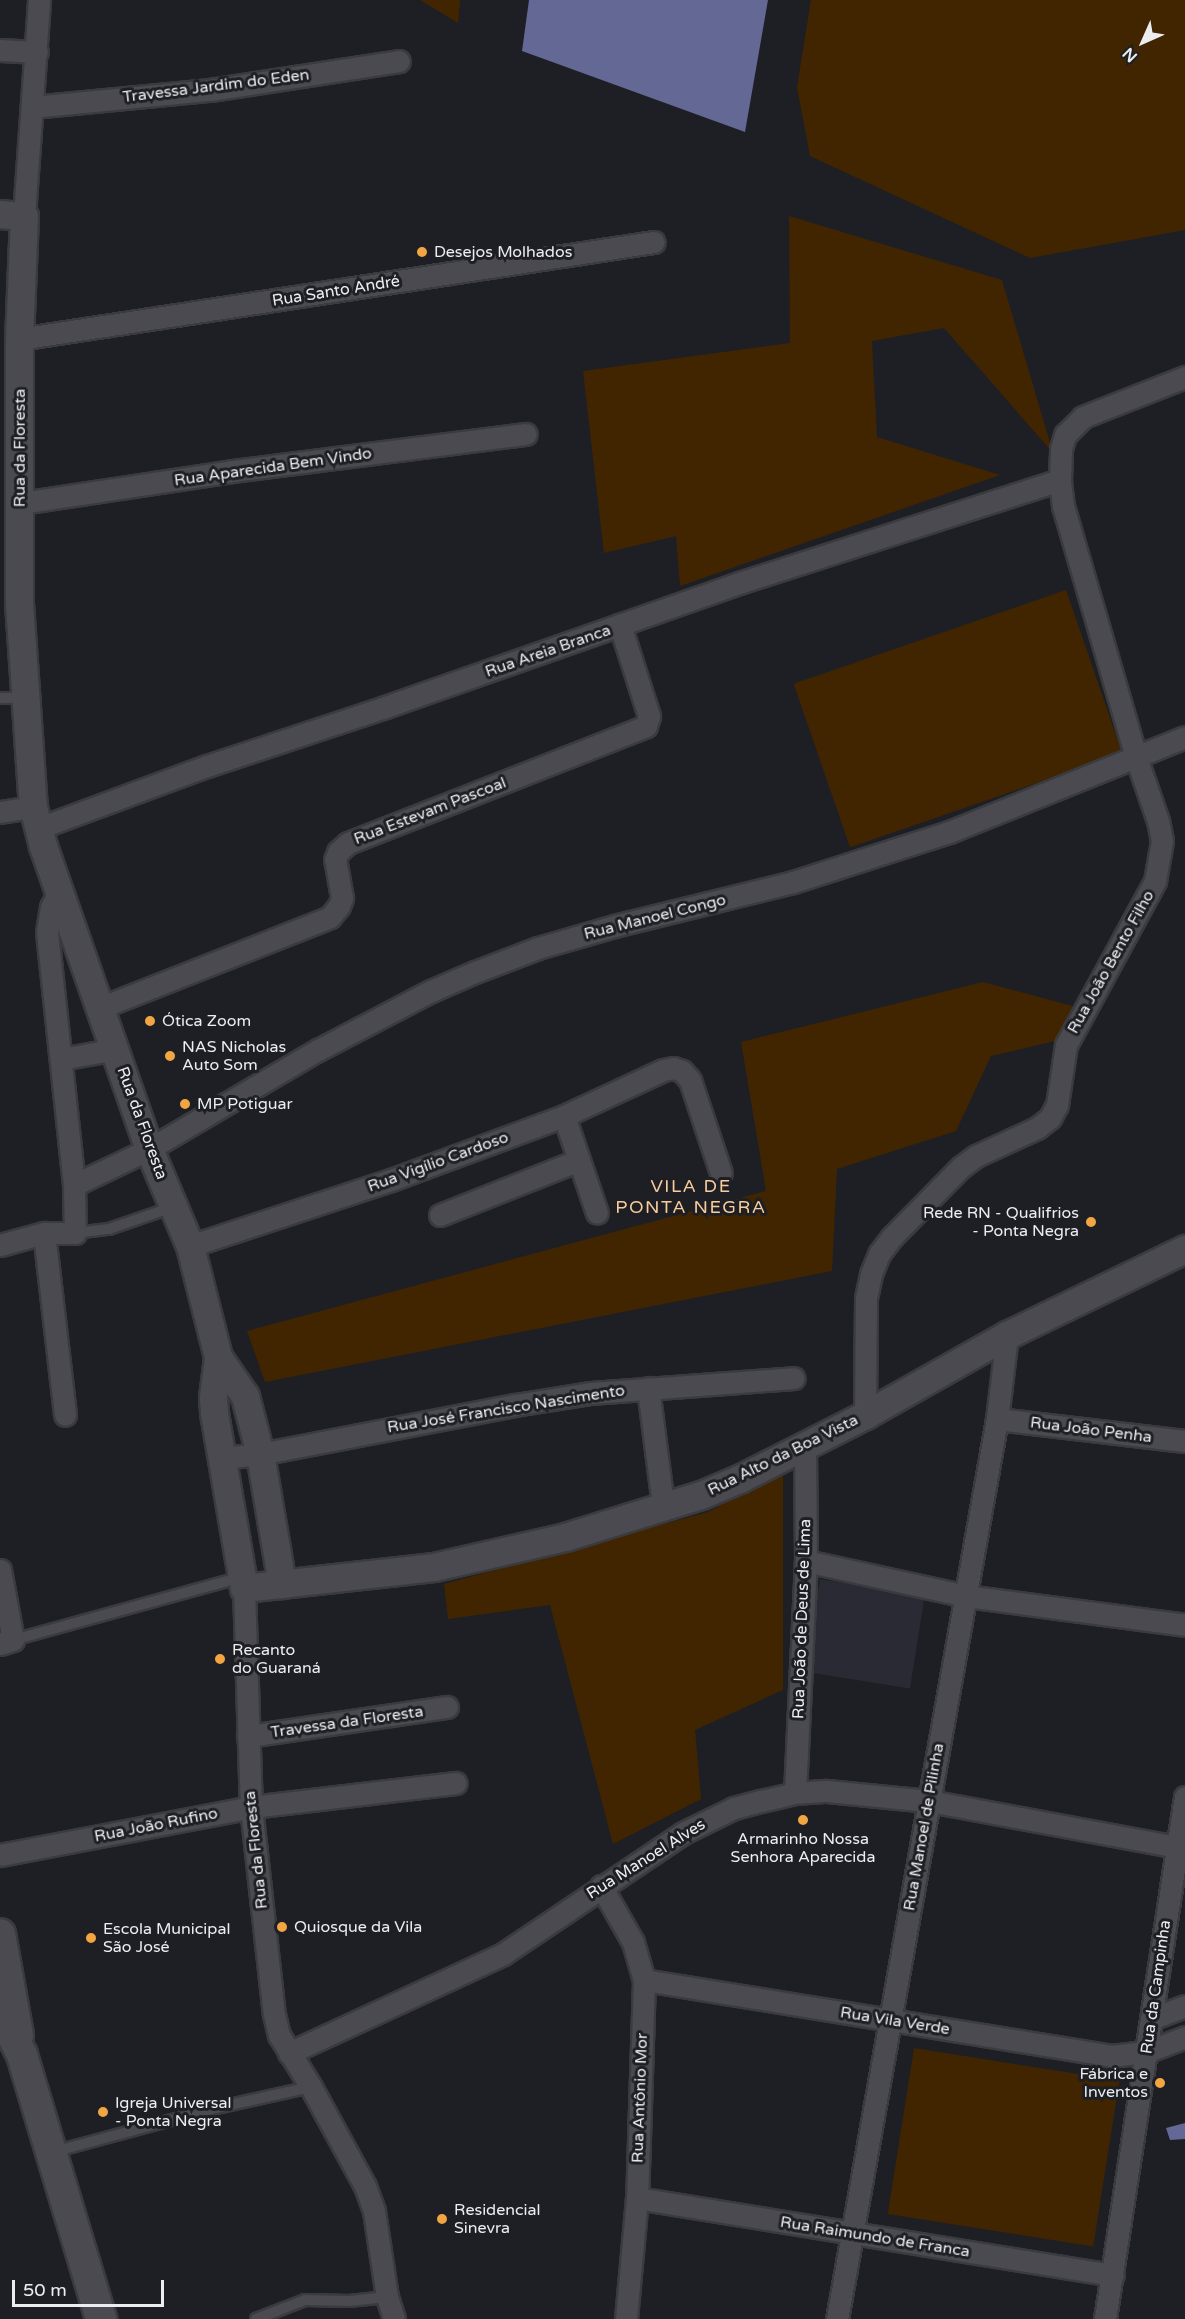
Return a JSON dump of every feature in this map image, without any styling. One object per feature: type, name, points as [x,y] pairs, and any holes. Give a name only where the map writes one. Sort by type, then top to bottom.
[{"type":"main road","points":[[0,1934],[22,2055],[53,2152],[101,2319]]},
{"type":"main road","points":[[0,2011],[22,2055]]},
{"type":"street","name":"Rua da Floresta","points":[[39,0],[32,107],[12,215],[19,339],[21,503],[19,603],[12,698],[36,818],[60,891],[102,1007],[149,1149],[190,1246],[218,1357],[245,1396],[260,1454],[282,1584]]},
{"type":"street","points":[[0,50],[37,52]]},
{"type":"street","name":"Travessa Jardim do Eden","points":[[32,107],[210,90],[399,61]]},
{"type":"street","name":"Rua Santo André","points":[[19,339],[654,242]]},
{"type":"street","name":"Rua João Bento Filho","points":[[865,1415],[866,1298],[871,1274],[879,1254],[891,1237],[961,1167],[975,1156],[1037,1128],[1050,1118],[1057,1105],[1066,1045],[1155,881],[1162,841],[1158,821],[1136,758],[1063,506],[1060,480],[1061,449],[1065,435],[1083,417],[1185,377]]},
{"type":"street","name":"Rua Aparecida Bem Vindo","points":[[21,503],[232,471],[526,434]]},
{"type":"street","name":"Rua Areia Branca","points":[[0,812],[36,818],[207,766],[742,582],[1060,480]]},
{"type":"street","name":"Rua Estevam Pascoal","points":[[102,1007],[330,917],[342,898],[335,860],[338,852],[348,843],[641,730],[649,722],[620,625]]},
{"type":"street","name":"Rua Manoel Congo","points":[[149,1149],[318,1050],[431,991],[475,972],[538,948],[614,926],[793,882],[949,832],[1185,737]]},
{"type":"street","points":[[0,1245],[44,1233],[75,1233],[74,1185],[47,921],[60,891]]},
{"type":"street","points":[[61,1059],[116,1049]]},
{"type":"street","name":"Rua Vigílio Cardoso","points":[[190,1246],[391,1180],[564,1116],[663,1070],[673,1068],[681,1071],[690,1080],[720,1173]]},
{"type":"street","points":[[564,1116],[597,1213]]},
{"type":"street","points":[[74,1185],[149,1149]]},
{"type":"street","points":[[440,1215],[579,1160]]},
{"type":"street","points":[[44,1233],[65,1415]]},
{"type":"street","name":"Rua Alto da Boa Vista","points":[[242,1583],[282,1584],[368,1577],[434,1567],[565,1537],[700,1495],[865,1415],[1007,1335],[1185,1249]]},
{"type":"street","name":"Rua Manoel de Pilinha","points":[[837,2319],[997,1419],[1007,1335]]},
{"type":"street","name":"Rua da Floresta","points":[[218,1357],[213,1397],[242,1583],[250,1807],[274,2014],[279,2036],[311,2087],[365,2186],[374,2211],[387,2297],[394,2319]]},
{"type":"street","name":"Rua José Francisco Nascimento","points":[[222,1458],[260,1454],[514,1405],[648,1388],[793,1378]]},
{"type":"street","points":[[648,1388],[663,1505]]},
{"type":"street","name":"Rua João Penha","points":[[997,1419],[1185,1441]]},
{"type":"street","name":"Rua João de Deus de Lima","points":[[795,1793],[806,1561],[805,1445]]},
{"type":"street","points":[[806,1561],[966,1596],[1185,1625]]},
{"type":"street","points":[[0,1570],[7,1642]]},
{"type":"street","name":"Travessa da Floresta","points":[[248,1736],[447,1707]]},
{"type":"street","name":"Rua João Rufino","points":[[0,1855],[250,1807],[456,1782]]},
{"type":"street","name":"Rua Manoel Alves","points":[[289,2053],[503,1954],[601,1886],[707,1820],[734,1808],[795,1793],[827,1791],[929,1801],[1176,1847]]},
{"type":"street","name":"Rua da Campinha","points":[[1105,2319],[1185,1797]]},
{"type":"street","name":"Rua Antônio Mor","points":[[601,1886],[633,1942],[644,1980],[637,2198],[626,2319]]},
{"type":"street","name":"Rua Vila Verde","points":[[644,1980],[1112,2056],[1146,2052],[1185,2037]]},
{"type":"street","points":[[1151,2019],[1184,2006]]},
{"type":"street","name":"Rua Raimundo de Franca","points":[[637,2198],[1113,2275]]},
{"type":"lane","points":[[75,1233],[109,1228],[174,1207]]},
{"type":"lane","points":[[7,1642],[242,1583]]},
{"type":"lane","points":[[53,2152],[216,2108],[311,2087]]},
{"type":"lane","points":[[256,2319],[304,2300],[349,2301],[387,2297]]},
{"type":"shaded area","points":[[420,0],[460,0],[458,23]]},
{"type":"shaded area","points":[[811,0],[1185,0],[1185,230],[1030,258],[810,156],[797,87]]},
{"type":"shaded area","points":[[789,216],[1002,280],[1053,453],[944,328],[872,341],[877,437],[1000,475],[680,586],[676,536],[604,553],[583,371],[790,343]]},
{"type":"shaded area","points":[[1066,590],[1122,754],[850,847],[794,684]]},
{"type":"shaded area","points":[[983,982],[1076,1007],[1055,1041],[991,1056],[956,1131],[837,1169],[832,1271],[265,1382],[247,1331],[766,1191],[741,1042]]},
{"type":"shaded area","points":[[783,1472],[783,1690],[695,1730],[701,1799],[613,1844],[550,1605],[448,1619],[444,1584],[708,1512]]},
{"type":"shaded area","points":[[820,1579],[925,1596],[910,1688],[805,1672]]},
{"type":"shaded area","points":[[914,2048],[1119,2081],[1093,2246],[888,2214]]},
{"type":"water","points":[[529,0],[768,0],[745,132],[522,51]]},
{"type":"water","points":[[1185,2123],[1185,2139],[1170,2140],[1166,2128]]},
{"type":"place","name":"Desejos Molhados","points":[[422,252]]},
{"type":"place","name":"Ótica Zoom","points":[[150,1021]]},
{"type":"place","name":"NAS Nicholas Auto Som","points":[[170,1056]]},
{"type":"place","name":"MP Potiguar","points":[[185,1104]]},
{"type":"place","name":"Rede RN - Qualifrios - Ponta Negra","points":[[1091,1222]]},
{"type":"place","name":"Recanto do Guaraná","points":[[220,1659]]},
{"type":"place","name":"Armarinho Nossa Senhora Aparecida","points":[[803,1820]]},
{"type":"place","name":"Quiosque da Vila","points":[[282,1927]]},
{"type":"place","name":"Escola Municipal São José","points":[[91,1938]]},
{"type":"place","name":"Fábrica e Inventos","points":[[1160,2083]]},
{"type":"place","name":"Igreja Universal - Ponta Negra","points":[[103,2112]]},
{"type":"place","name":"Residencial Sinevra","points":[[442,2219]]},
{"type":"district","name":"VILA DE PONTA NEGRA","points":[[691,1197]]}]
